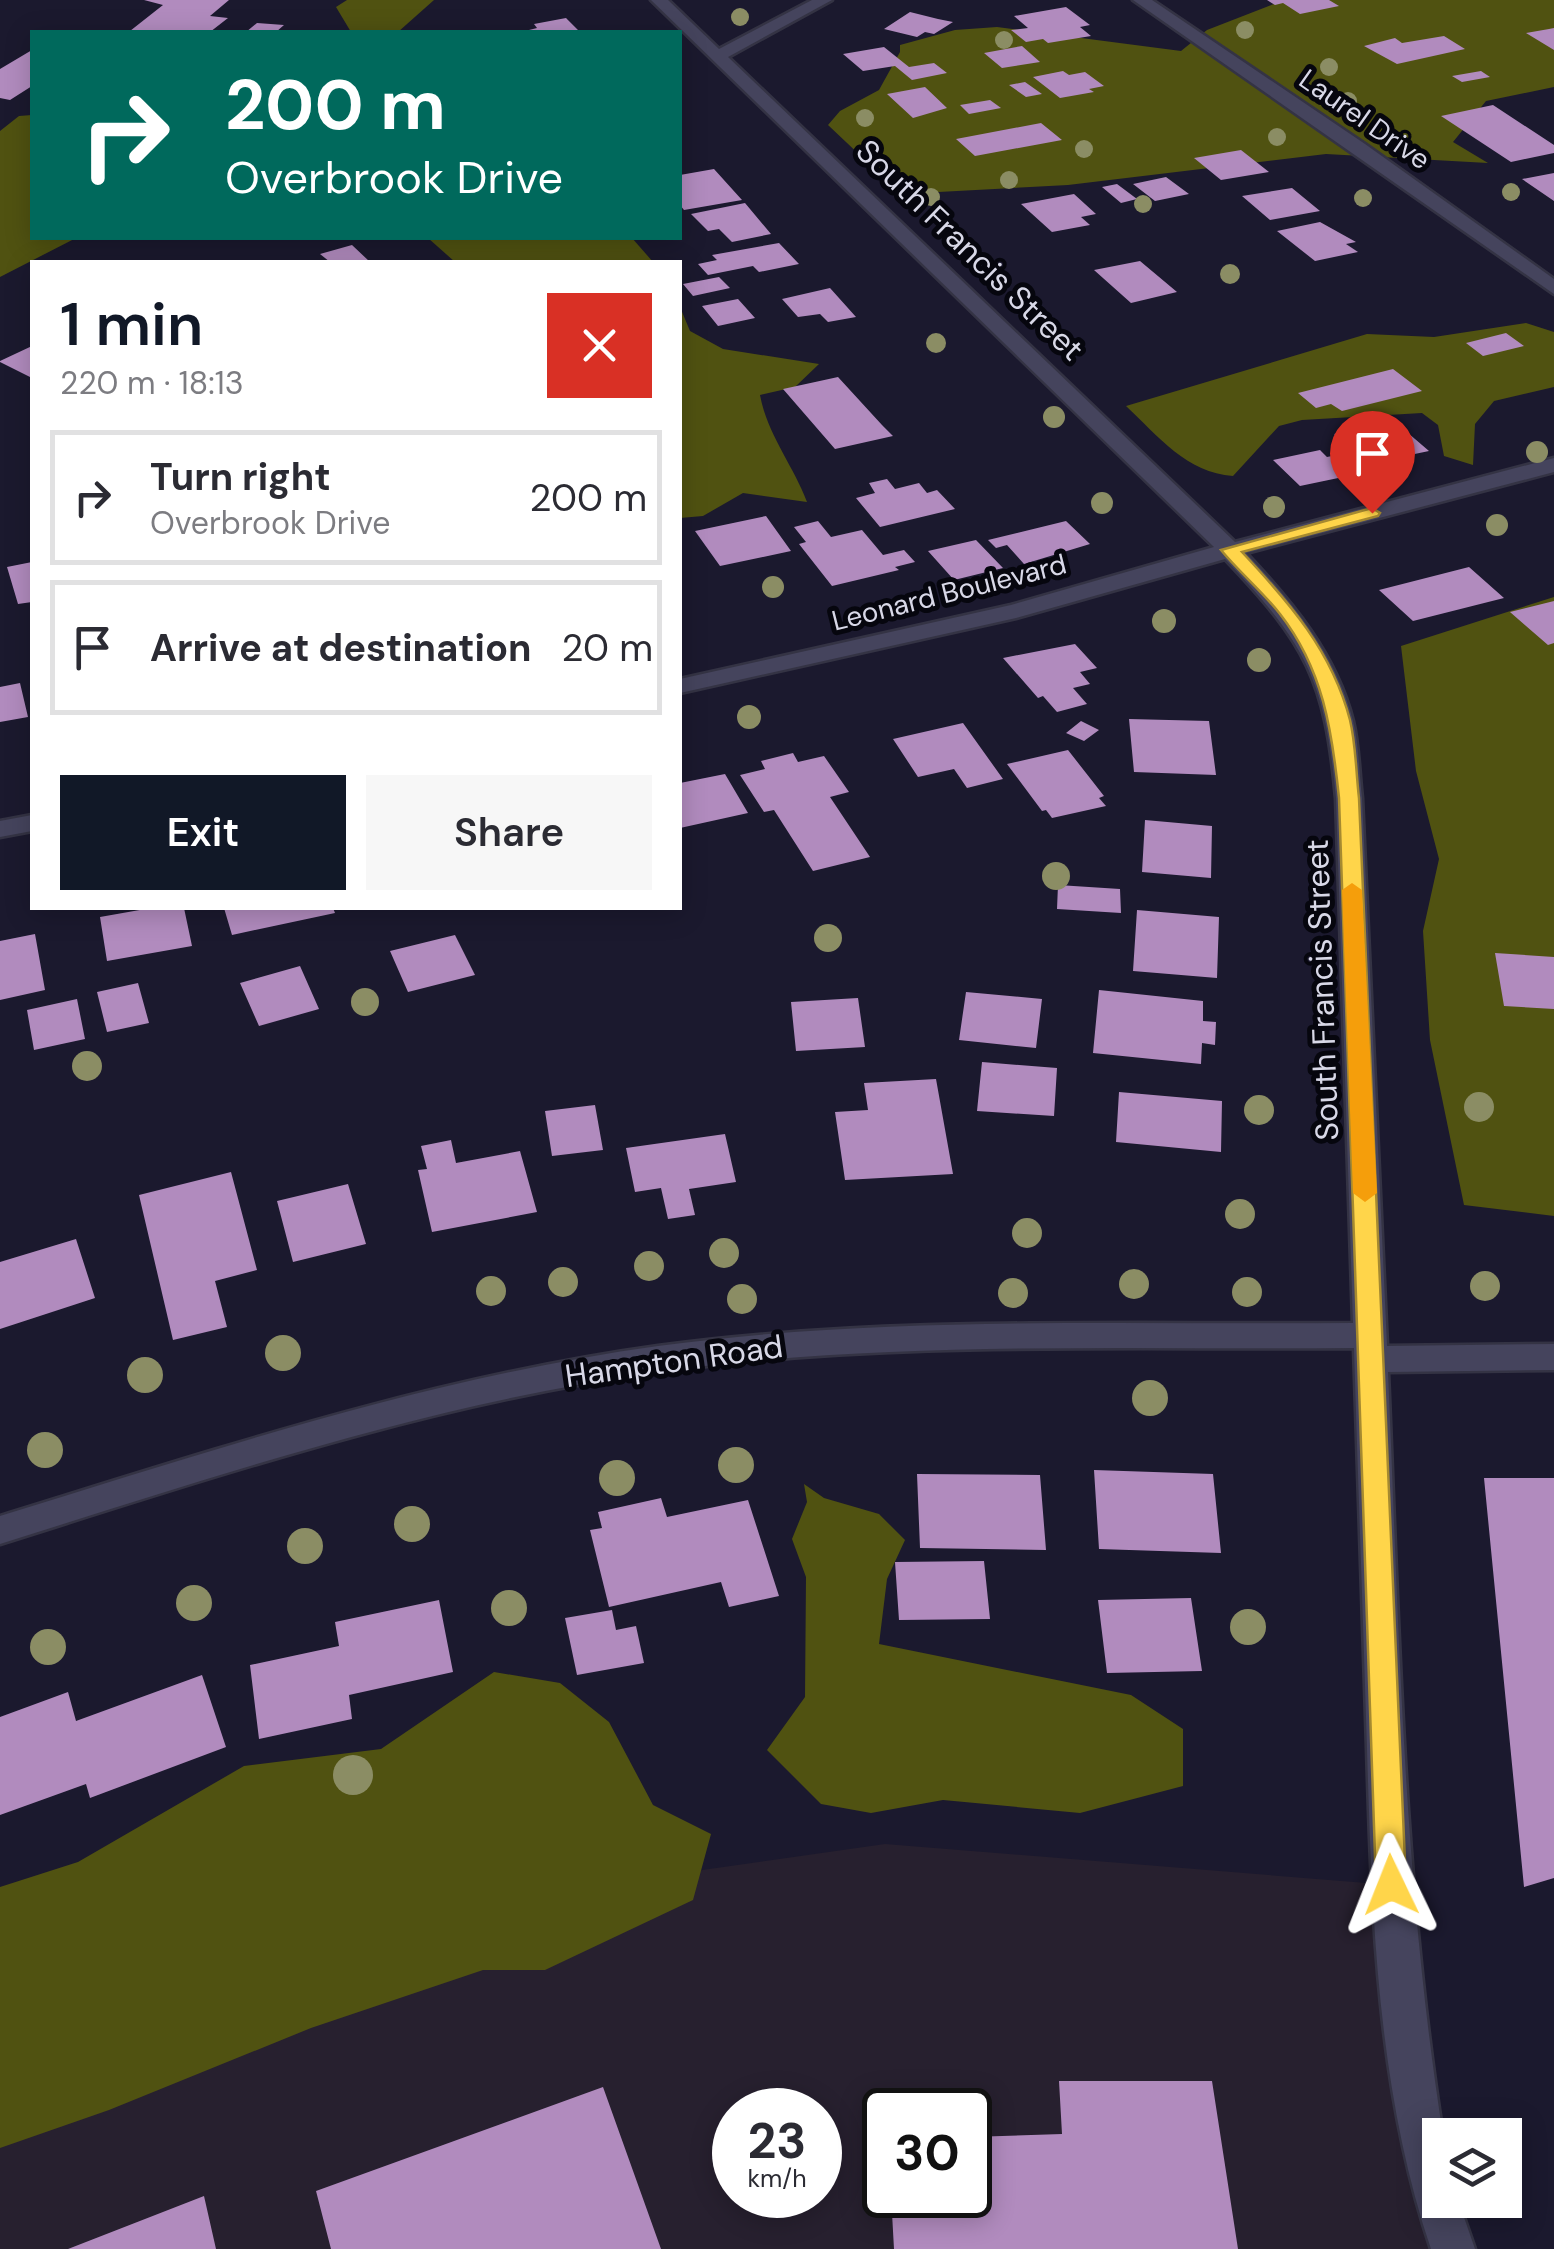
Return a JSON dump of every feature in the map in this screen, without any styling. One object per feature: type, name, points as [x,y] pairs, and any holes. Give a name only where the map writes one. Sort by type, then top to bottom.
[{"type":"street","name":"South Francis Street","points":[[659,0],[701,50],[1230,550],[1306,638],[1341,722],[1349,798],[1391,1885],[1406,2030],[1429,2179],[1453,2249]]},
{"type":"street","points":[[701,50],[824,0]]},
{"type":"street","name":"Laurel Drive","points":[[1141,0],[1344,137],[1554,288]]},
{"type":"street","name":"Leonard Boulevard","points":[[682,686],[1016,612],[1230,550],[1554,465]]},
{"type":"street","points":[[0,830],[30,823]]},
{"type":"street","name":"Hampton Road","points":[[0,1530],[368,1417],[492,1387],[660,1358],[807,1344],[932,1339],[1371,1347],[1554,1357]]},
{"type":"shaded area","points":[[347,0],[434,0],[400,30],[350,30],[336,7]]},
{"type":"shaded area","points":[[1284,0],[1554,0],[1554,87],[1486,101],[1453,142],[1488,163],[1326,154],[1068,185],[901,194],[828,125],[840,111],[879,90],[900,45],[955,30],[997,27],[1181,51],[1207,30]]},
{"type":"shaded area","points":[[30,115],[30,240],[72,240],[0,277],[0,131],[19,116]]},
{"type":"shaded area","points":[[430,240],[634,240],[651,260],[453,260]]},
{"type":"shaded area","points":[[682,312],[690,331],[723,349],[819,364],[795,387],[760,395],[768,423],[807,502],[743,493],[703,516],[682,518]]},
{"type":"shaded area","points":[[1526,323],[1554,332],[1554,387],[1494,401],[1475,424],[1473,465],[1444,456],[1438,425],[1422,413],[1302,420],[1279,426],[1233,476],[1187,460],[1126,406],[1367,334],[1434,337]]},
{"type":"shaded area","points":[[1554,597],[1554,1216],[1464,1205],[1430,1040],[1423,931],[1439,859],[1416,771],[1401,646]]},
{"type":"shaded area","points":[[804,1484],[824,1498],[879,1514],[905,1540],[887,1579],[879,1644],[1131,1695],[1183,1729],[1183,1786],[1080,1813],[943,1800],[871,1813],[821,1804],[767,1750],[805,1697],[806,1577],[792,1539],[807,1502]]},
{"type":"shaded area","points":[[494,1672],[560,1683],[609,1722],[653,1805],[711,1834],[693,1900],[545,1970],[483,1970],[311,2028],[109,2110],[0,2148],[0,1887],[78,1862],[244,1766],[381,1749]]},
{"type":"shaded area","points":[[885,1844],[1391,1885],[1422,2125],[1422,2218],[1442,2218],[1453,2249],[0,2249],[0,2124],[639,1879]]},
{"type":"building","points":[[144,0],[229,0],[210,16],[228,18],[213,30],[131,30],[163,5]]},
{"type":"building","points":[[1267,0],[1329,0],[1339,6],[1300,14],[1283,3],[1275,5]]},
{"type":"building","points":[[1066,7],[1090,25],[1080,27],[1091,36],[1048,43],[1043,39],[1026,42],[1011,30],[1028,28],[1014,16]]},
{"type":"building","points":[[910,12],[953,22],[934,34],[925,32],[917,37],[884,29]]},
{"type":"building","points":[[566,18],[578,30],[529,30],[537,28],[534,24]]},
{"type":"building","points":[[257,23],[284,25],[278,30],[248,30]]},
{"type":"building","points":[[1554,28],[1554,50],[1526,33],[1549,29]]},
{"type":"building","points":[[1444,36],[1465,49],[1397,64],[1364,46],[1395,38],[1402,43]]},
{"type":"building","points":[[1022,46],[1040,62],[1002,68],[984,53]]},
{"type":"building","points":[[884,47],[909,67],[934,63],[947,73],[912,80],[895,66],[863,71],[843,54]]},
{"type":"building","points":[[30,51],[30,87],[10,100],[0,98],[0,69]]},
{"type":"building","points":[[1063,71],[1069,75],[1085,72],[1104,86],[1089,89],[1094,92],[1060,98],[1033,77]]},
{"type":"building","points":[[1481,71],[1490,77],[1462,82],[1452,76]]},
{"type":"building","points":[[1025,82],[1042,94],[1026,97],[1009,85]]},
{"type":"building","points":[[925,87],[947,108],[913,118],[887,94]]},
{"type":"building","points":[[990,100],[1001,108],[969,114],[960,105]]},
{"type":"building","points":[[1493,105],[1554,145],[1554,153],[1511,162],[1441,116]]},
{"type":"building","points":[[1041,123],[1062,140],[975,156],[956,139]]},
{"type":"building","points":[[1241,150],[1269,172],[1221,180],[1194,158]]},
{"type":"building","points":[[714,169],[742,200],[684,210],[682,175]]},
{"type":"building","points":[[1554,173],[1554,201],[1522,179]]},
{"type":"building","points":[[1166,177],[1189,194],[1155,201],[1133,184]]},
{"type":"building","points":[[1117,184],[1137,199],[1121,203],[1102,187]]},
{"type":"building","points":[[1292,188],[1320,211],[1270,220],[1242,196]]},
{"type":"building","points":[[1074,194],[1096,214],[1081,217],[1090,225],[1052,232],[1021,204]]},
{"type":"building","points":[[745,203],[771,234],[732,242],[719,229],[708,231],[691,214]]},
{"type":"building","points":[[1320,222],[1356,242],[1346,244],[1358,252],[1315,261],[1277,231]]},
{"type":"building","points":[[779,243],[799,264],[759,272],[753,266],[708,275],[698,264],[717,260],[712,255]]},
{"type":"building","points":[[352,245],[368,260],[328,260],[320,254]]},
{"type":"building","points":[[1140,261],[1177,292],[1131,303],[1094,270]]},
{"type":"building","points":[[719,277],[730,288],[693,296],[683,284]]},
{"type":"building","points":[[830,288],[856,317],[828,322],[820,314],[798,317],[782,299]]},
{"type":"building","points":[[738,299],[755,318],[718,326],[702,306]]},
{"type":"building","points":[[1506,333],[1524,346],[1483,356],[1466,343]]},
{"type":"building","points":[[30,347],[30,377],[0,362]]},
{"type":"building","points":[[1393,369],[1422,391],[1342,411],[1331,404],[1316,408],[1298,393]]},
{"type":"building","points":[[838,377],[893,436],[835,449],[783,389]]},
{"type":"building","points":[[1394,421],[1429,451],[1367,464],[1334,434]]},
{"type":"building","points":[[1320,450],[1327,457],[1347,453],[1367,472],[1300,486],[1273,460]]},
{"type":"building","points":[[887,479],[895,489],[919,483],[927,493],[937,490],[955,509],[880,527],[856,498],[875,493],[869,483]]},
{"type":"building","points":[[766,516],[791,551],[720,566],[695,531]]},
{"type":"building","points":[[818,521],[831,537],[862,530],[883,555],[904,550],[915,562],[895,567],[899,570],[832,586],[799,544],[806,542],[794,527]]},
{"type":"building","points":[[1066,521],[1090,544],[1024,564],[1007,545],[996,548],[988,540]]},
{"type":"building","points":[[976,540],[1003,568],[954,580],[928,551]]},
{"type":"building","points":[[30,562],[30,602],[18,604],[7,567]]},
{"type":"building","points":[[1469,567],[1504,598],[1413,621],[1379,590]]},
{"type":"building","points":[[1554,601],[1554,643],[1548,645],[1510,612]]},
{"type":"building","points":[[1075,644],[1097,668],[1080,672],[1090,684],[1073,688],[1087,704],[1057,712],[1043,696],[1038,698],[1003,658]]},
{"type":"building","points":[[20,683],[28,717],[0,722],[0,687]]},
{"type":"building","points":[[1129,719],[1209,721],[1216,775],[1134,772]]},
{"type":"building","points":[[1081,721],[1099,730],[1084,741],[1066,733]]},
{"type":"building","points":[[963,723],[1003,779],[967,788],[954,769],[918,777],[893,739]]},
{"type":"building","points":[[1068,750],[1104,796],[1099,798],[1106,806],[1052,818],[1046,810],[1042,811],[1007,764]]},
{"type":"building","points":[[793,753],[798,762],[824,756],[849,792],[830,797],[870,857],[813,871],[774,810],[764,812],[740,775],[765,769],[761,761]]},
{"type":"building","points":[[725,774],[748,813],[682,828],[682,783]]},
{"type":"building","points":[[1145,820],[1212,826],[1211,878],[1142,872]]},
{"type":"building","points":[[1058,885],[1120,889],[1121,913],[1057,909]]},
{"type":"building","points":[[140,910],[184,910],[192,946],[107,961],[100,917]]},
{"type":"building","points":[[225,910],[335,913],[232,935]]},
{"type":"building","points":[[1137,910],[1219,917],[1217,978],[1133,971]]},
{"type":"building","points":[[35,934],[45,990],[0,1000],[0,941]]},
{"type":"building","points":[[455,935],[475,975],[408,992],[390,951]]},
{"type":"building","points":[[1495,953],[1554,957],[1554,1009],[1504,1006]]},
{"type":"building","points":[[300,966],[319,1009],[259,1026],[240,983]]},
{"type":"building","points":[[138,983],[149,1023],[107,1032],[97,992]]},
{"type":"building","points":[[1099,990],[1203,1001],[1203,1021],[1216,1022],[1215,1045],[1202,1043],[1201,1064],[1093,1053]]},
{"type":"building","points":[[966,992],[1042,999],[1036,1048],[959,1040]]},
{"type":"building","points":[[858,998],[865,1047],[796,1051],[791,1002]]},
{"type":"building","points":[[77,999],[85,1039],[34,1050],[27,1010]]},
{"type":"building","points":[[982,1062],[1057,1068],[1054,1116],[977,1111]]},
{"type":"building","points":[[936,1079],[953,1174],[845,1180],[835,1112],[868,1110],[864,1083]]},
{"type":"building","points":[[1119,1092],[1222,1101],[1221,1152],[1116,1142]]},
{"type":"building","points":[[595,1105],[603,1150],[552,1156],[545,1111]]},
{"type":"building","points":[[725,1134],[736,1182],[689,1189],[695,1215],[668,1219],[661,1188],[635,1192],[626,1148]]},
{"type":"building","points":[[451,1140],[456,1163],[520,1151],[537,1212],[432,1232],[418,1170],[427,1169],[421,1146]]},
{"type":"building","points":[[231,1172],[257,1270],[215,1281],[227,1327],[173,1340],[139,1195]]},
{"type":"building","points":[[348,1184],[366,1244],[293,1262],[277,1201]]},
{"type":"building","points":[[76,1239],[95,1298],[0,1329],[0,1262]]},
{"type":"building","points":[[1094,1470],[1213,1474],[1221,1553],[1099,1549]]},
{"type":"building","points":[[917,1474],[1040,1475],[1046,1550],[920,1548]]},
{"type":"building","points":[[1484,1478],[1554,1478],[1554,1878],[1524,1887]]},
{"type":"building","points":[[661,1498],[667,1517],[748,1500],[779,1596],[729,1607],[721,1582],[609,1607],[590,1530],[602,1528],[598,1512]]},
{"type":"building","points":[[984,1561],[990,1619],[899,1620],[895,1562]]},
{"type":"building","points":[[1191,1598],[1202,1671],[1107,1673],[1098,1600]]},
{"type":"building","points":[[439,1600],[453,1672],[349,1695],[352,1719],[259,1739],[250,1665],[339,1646],[335,1622]]},
{"type":"building","points":[[612,1610],[616,1630],[636,1626],[644,1663],[577,1675],[565,1618]]},
{"type":"building","points":[[202,1675],[226,1747],[90,1798],[86,1784],[0,1815],[0,1717],[68,1692],[76,1721]]},
{"type":"building","points":[[1059,2081],[1212,2081],[1238,2249],[894,2249],[892,2218],[992,2218],[992,2136],[1062,2134]]},
{"type":"building","points":[[603,2087],[661,2249],[331,2249],[316,2191]]},
{"type":"building","points":[[204,2196],[216,2249],[68,2249]]},
{"type":"slow traffic","points":[[1352,890],[1365,1193]]},
{"type":"route","points":[[1372,513],[1230,550],[1306,638],[1341,722],[1349,798],[1391,1885]]}]
